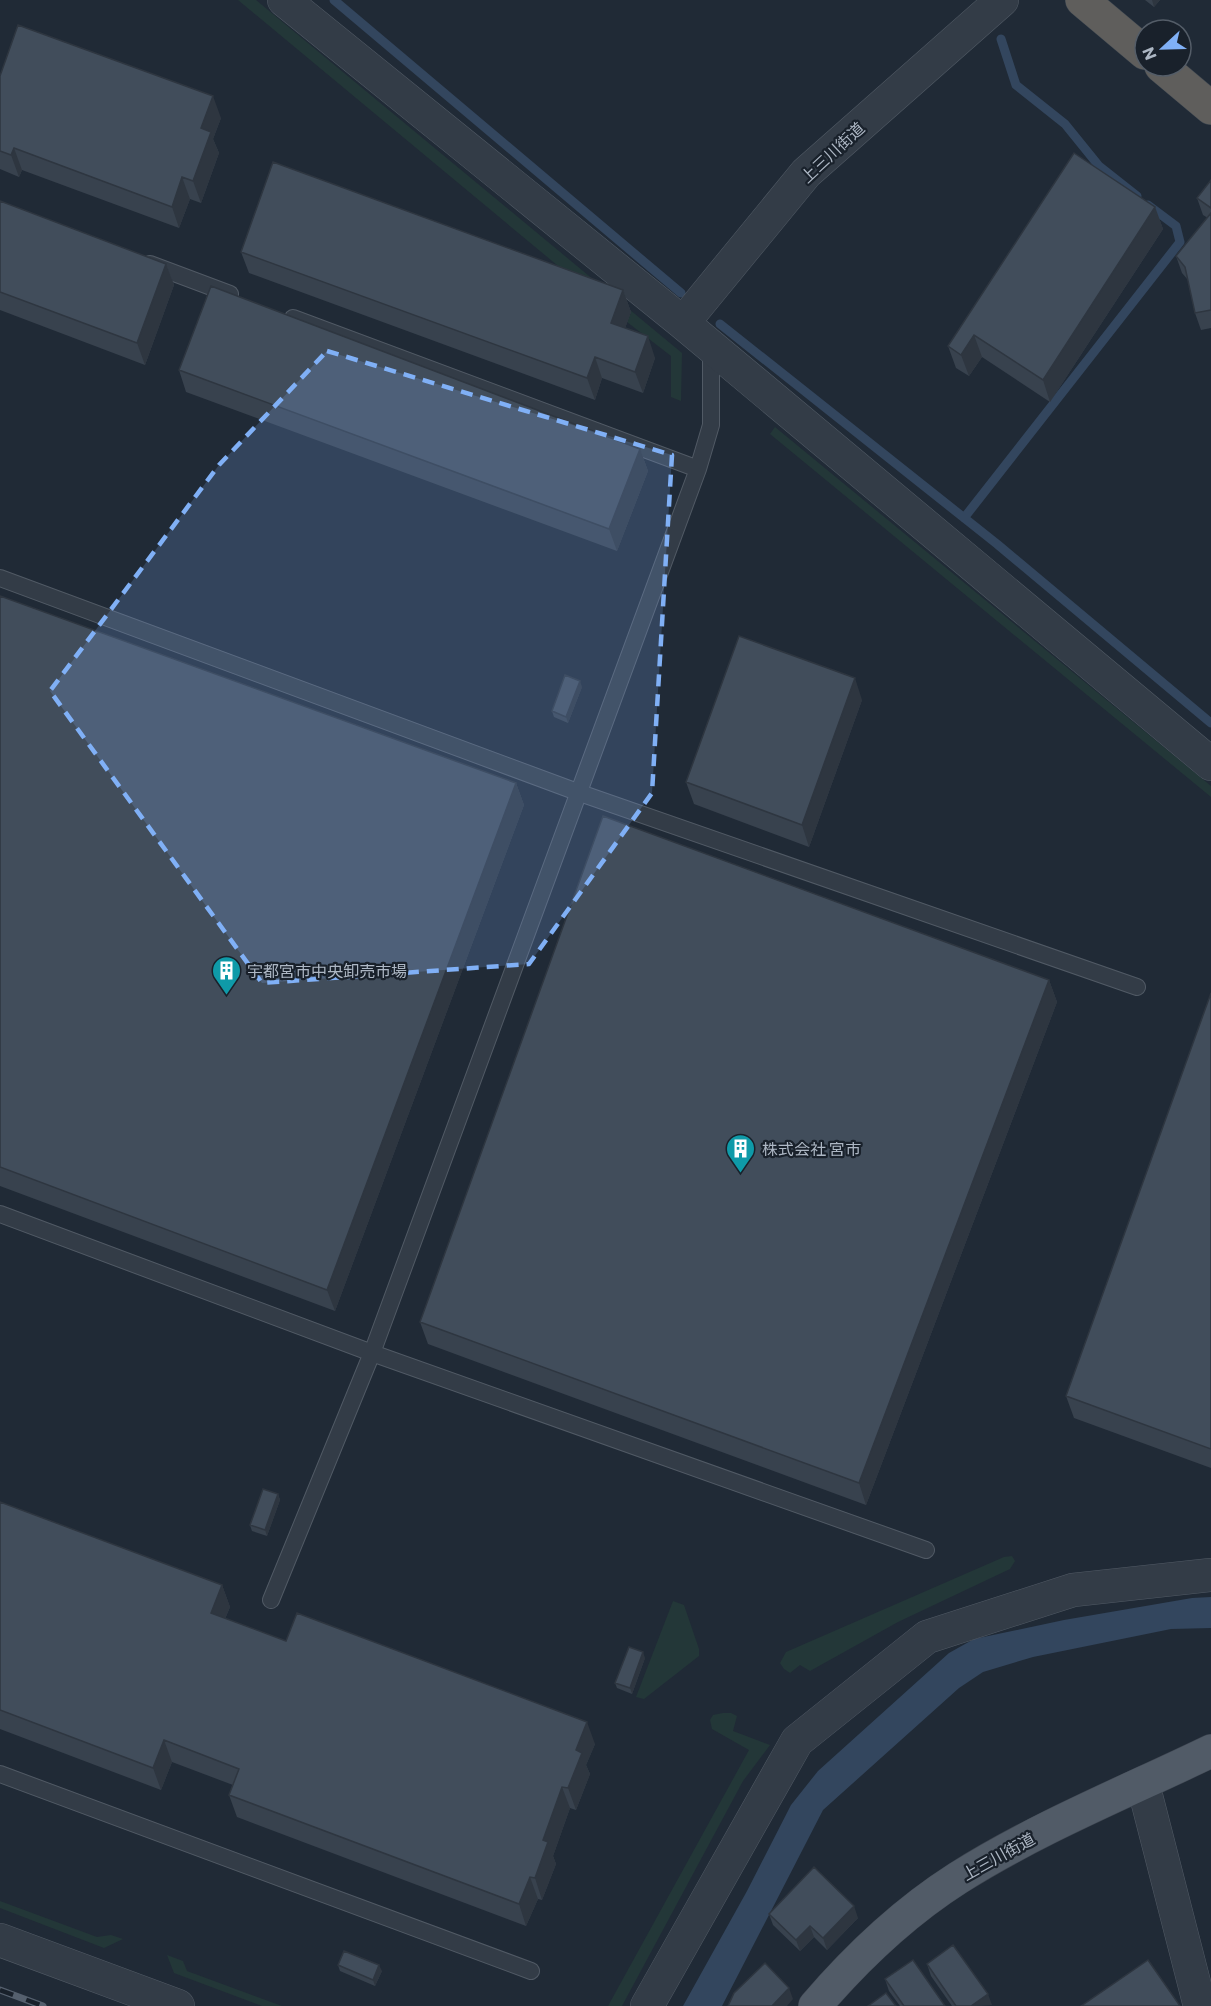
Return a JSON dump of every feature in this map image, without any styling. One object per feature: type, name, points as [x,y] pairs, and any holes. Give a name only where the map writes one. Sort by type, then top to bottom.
[{"type":"highway","points":[[1082,0],[1133,43]]},
{"type":"highway","points":[[1175,78],[1211,108]]},
{"type":"main road","name":"上三川街道","points":[[815,2006],[869,1947],[916,1908],[958,1878],[1045,1830],[1211,1751]]},
{"type":"street","points":[[284,0],[683,323],[1211,764]]},
{"type":"street","name":"上三川街道","points":[[683,323],[806,173],[1002,0]]},
{"type":"street","points":[[647,2006],[797,1741],[927,1637],[1073,1590],[1211,1575]]},
{"type":"street","points":[[1143,1784],[1200,2006]]},
{"type":"street","points":[[0,1940],[178,2006]]},
{"type":"lane","points":[[133,258],[244,299]]},
{"type":"lane","points":[[277,312],[698,468]]},
{"type":"lane","points":[[271,1600],[372,1353],[698,468],[711,425],[711,347]]},
{"type":"lane","points":[[0,578],[579,793],[1137,987]]},
{"type":"lane","points":[[0,1214],[372,1353],[926,1550]]},
{"type":"lane","points":[[0,1774],[531,1971]]},
{"type":"highlighted area","points":[[327,351],[672,455],[652,793],[529,964],[262,983],[50,691],[219,465]]},
{"type":"green space","points":[[238,0],[256,0],[682,353],[681,401],[671,397],[671,356],[627,322],[631,312],[599,300]]},
{"type":"green space","points":[[775,427],[1211,786],[1211,797],[770,434]]},
{"type":"green space","points":[[1012,1556],[1015,1561],[1010,1569],[898,1622],[810,1671],[800,1665],[790,1673],[780,1663],[786,1652],[1004,1557]]},
{"type":"green space","points":[[673,1601],[684,1605],[699,1649],[699,1656],[644,1699],[636,1697]]},
{"type":"green space","points":[[723,1713],[737,1716],[733,1731],[770,1745],[743,1781],[622,2006],[608,2006],[749,1750],[712,1729],[710,1720],[713,1715]]},
{"type":"green space","points":[[0,1901],[97,1937],[111,1935],[123,1939],[104,1948],[0,1908]]},
{"type":"green space","points":[[167,1955],[183,1961],[187,1971],[282,2006],[262,2006],[174,1973]]},
{"type":"water","points":[[1211,1597],[1211,1628],[1171,1629],[1033,1657],[983,1672],[959,1688],[823,1810],[722,2006],[683,2006],[747,1891],[791,1805],[818,1771],[949,1653],[974,1639],[1064,1620],[1192,1598]]},
{"type":"building","points":[[18,25],[213,96],[201,128],[211,132],[193,181],[182,177],[172,207],[14,148],[11,155],[0,151],[0,76]]},
{"type":"building","points":[[1074,153],[1155,207],[1043,380],[974,335],[961,355],[948,346]]},
{"type":"building","points":[[273,162],[623,290],[611,323],[648,336],[635,372],[595,357],[587,378],[241,252]]},
{"type":"building","points":[[1211,180],[1211,208],[1197,198]]},
{"type":"building","points":[[0,201],[166,264],[137,343],[0,292]]},
{"type":"building","points":[[1211,213],[1211,310],[1195,313],[1185,267],[1176,256]]},
{"type":"building","points":[[211,286],[640,449],[609,529],[179,370]]},
{"type":"building","name":"宇都宮市中央卸売市場","points":[[0,596],[516,783],[327,1290],[0,1167]]},
{"type":"building","points":[[739,636],[855,678],[802,825],[686,782]]},
{"type":"building","points":[[565,675],[580,681],[566,717],[552,711]]},
{"type":"building","name":"株式会社 宮市","points":[[603,816],[1049,980],[859,1483],[420,1322]]},
{"type":"building","points":[[1211,993],[1211,1449],[1066,1396]]},
{"type":"building","points":[[263,1489],[278,1494],[265,1530],[250,1525]]},
{"type":"building","points":[[0,1502],[222,1585],[211,1613],[286,1641],[297,1613],[587,1722],[576,1750],[582,1753],[568,1788],[562,1787],[543,1840],[548,1842],[535,1878],[530,1877],[519,1904],[229,1795],[239,1769],[164,1740],[153,1768],[0,1710]]},
{"type":"building","points":[[629,1647],[643,1652],[630,1688],[615,1683]]},
{"type":"building","points":[[814,1867],[854,1906],[823,1938],[810,1926],[796,1940],[769,1914]]},
{"type":"building","points":[[953,1945],[988,1994],[971,2006],[956,2006],[927,1964]]},
{"type":"building","points":[[344,1951],[379,1965],[373,1980],[338,1965]]},
{"type":"building","points":[[913,1960],[945,2006],[904,2006],[885,1979]]},
{"type":"building","points":[[1148,1960],[1180,2006],[1081,2006]]},
{"type":"building","points":[[765,1963],[789,1988],[772,2006],[728,2006],[734,1993]]},
{"type":"building","points":[[886,1993],[896,2006],[868,2006]]},
{"type":"waterway","points":[[334,0],[681,293]]},
{"type":"waterway","points":[[1001,39],[1016,85],[1065,124],[1099,166],[1137,196]]},
{"type":"waterway","points":[[964,518],[1180,242],[1176,226],[1148,205]]},
{"type":"waterway","points":[[720,324],[997,544],[1211,723]]},
{"type":"railway","points":[[0,1990],[43,2006]]},
{"type":"place","name":"宇都宮市中央卸売市場","points":[[226,996]]},
{"type":"place","name":"株式会社 宮市","points":[[741,1174]]}]
